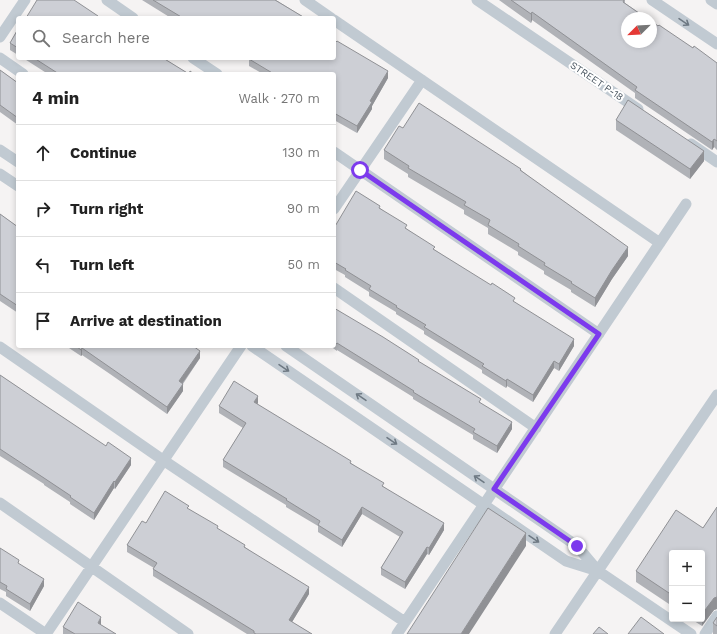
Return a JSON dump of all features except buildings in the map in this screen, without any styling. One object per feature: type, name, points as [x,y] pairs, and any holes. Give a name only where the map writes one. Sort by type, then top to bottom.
[{"type":"street","points":[[0,37],[25,0]]},
{"type":"street","points":[[106,0],[131,16]]},
{"type":"street","points":[[305,0],[328,16]]},
{"type":"street","name":"STREET P-18","points":[[476,0],[646,114]]},
{"type":"street","points":[[652,0],[717,44]]},
{"type":"street","points":[[711,0],[717,4]]},
{"type":"street","points":[[336,21],[660,243]]},
{"type":"street","points":[[0,58],[20,72]]},
{"type":"street","points":[[196,60],[214,72]]},
{"type":"street","points":[[336,206],[422,80]]},
{"type":"street","points":[[684,140],[717,162]]},
{"type":"street","points":[[0,150],[16,161]]},
{"type":"street","points":[[336,153],[599,334]]},
{"type":"street","points":[[0,174],[16,185]]},
{"type":"street","points":[[397,634],[686,204]]},
{"type":"street","points":[[336,289],[536,428]]},
{"type":"street","points":[[0,346],[164,460],[405,622]]},
{"type":"street","points":[[0,603],[46,634],[240,348]]},
{"type":"street","points":[[255,348],[566,561],[598,571]]},
{"type":"street","points":[[289,348],[577,546],[598,571],[691,634]]},
{"type":"street","points":[[555,634],[717,395]]},
{"type":"street","points":[[0,502],[188,634]]},
{"type":"street","points":[[705,634],[717,616]]},
{"type":"route","points":[[360,170],[599,334],[494,489],[577,546]]}]
